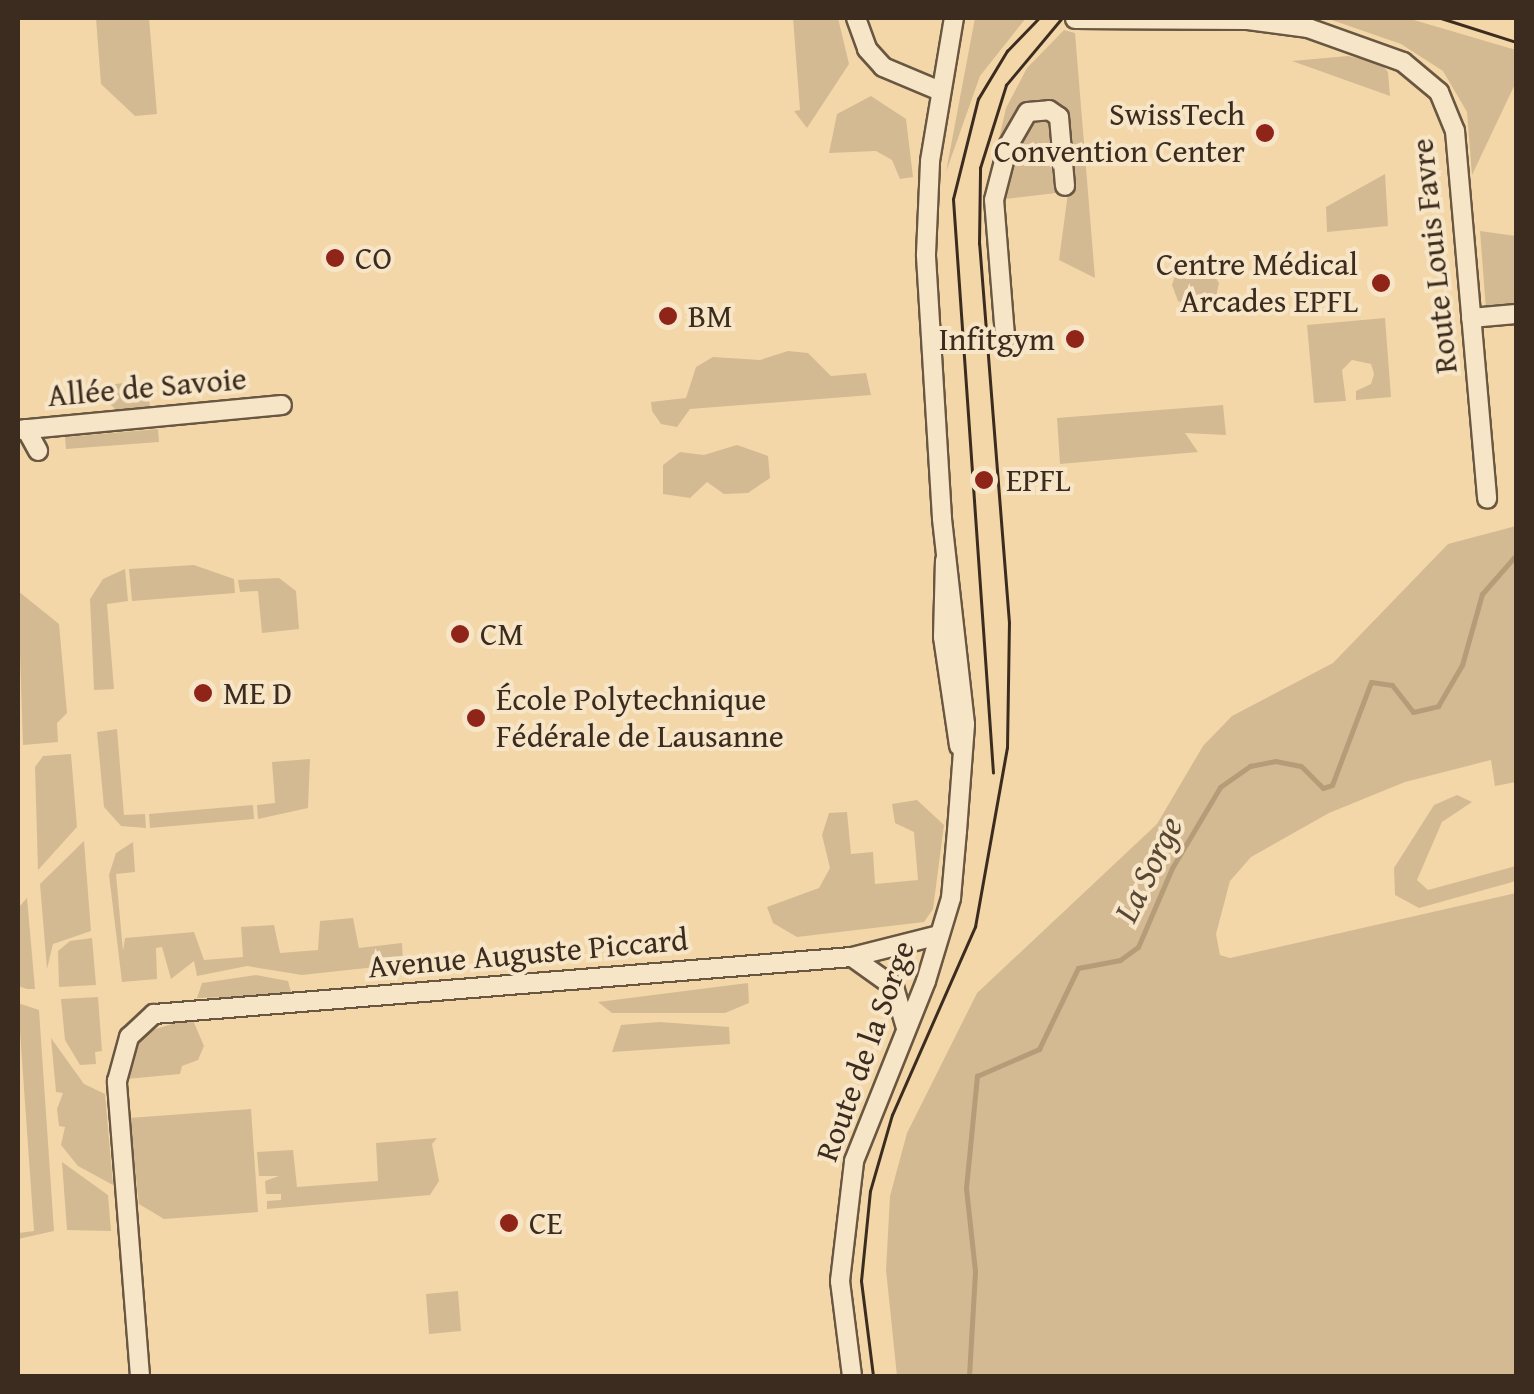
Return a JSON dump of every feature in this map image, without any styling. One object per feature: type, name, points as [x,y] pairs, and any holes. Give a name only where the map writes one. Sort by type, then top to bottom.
[{"type":"street","points":[[856,18],[868,49],[883,67],[940,91]]},
{"type":"street","name":"Route de la Sorge","points":[[852,1376],[841,1320],[844,1218],[854,1161],[951,898],[959,747],[944,648],[940,587],[946,554],[927,299],[930,161],[954,18]]},
{"type":"street","name":"Route Louis Favre","points":[[1074,19],[1286,24],[1374,49],[1427,80],[1455,131],[1487,500]]},
{"type":"street","points":[[1004,336],[994,200],[1012,136],[1032,110],[1059,118],[1065,186]]},
{"type":"street","points":[[1471,318],[1516,314]]},
{"type":"street","name":"Allée de Savoie","points":[[22,429],[282,405]]},
{"type":"street","points":[[22,429],[38,451]]},
{"type":"street","name":"Avenue Auguste Piccard","points":[[140,1376],[116,1080],[129,1037],[154,1014],[194,1007],[852,957],[939,935]]},
{"type":"street","points":[[852,957],[894,987],[906,1028]]},
{"type":"shaded area","points":[[96,18],[149,18],[157,114],[135,116],[101,84]]},
{"type":"shaded area","points":[[793,18],[838,18],[849,64],[807,128],[794,111],[800,110]]},
{"type":"shaded area","points":[[975,18],[1026,18],[980,76],[946,172]]},
{"type":"shaded area","points":[[1326,18],[1407,18],[1516,50],[1516,82],[1472,175],[1467,112],[1443,71],[1401,44]]},
{"type":"shaded area","points":[[1064,30],[1075,33],[1095,278],[1059,260],[1071,170],[1068,135],[1036,106],[990,200],[985,200],[1006,108],[1027,68]]},
{"type":"shaded area","points":[[1348,56],[1380,63],[1388,72],[1390,96],[1292,61]]},
{"type":"shaded area","points":[[871,96],[906,119],[913,177],[900,179],[892,160],[876,151],[829,153],[837,114]]},
{"type":"shaded area","points":[[1053,116],[1056,193],[998,200],[1028,118]]},
{"type":"shaded area","points":[[1385,174],[1388,226],[1327,232],[1326,207]]},
{"type":"shaded area","points":[[1480,231],[1516,236],[1516,307],[1486,309]]},
{"type":"shaded area","points":[[1191,262],[1207,265],[1219,283],[1216,297],[1198,309],[1178,301],[1172,285],[1177,270]]},
{"type":"shaded area","points":[[1385,318],[1391,397],[1356,400],[1356,391],[1371,384],[1374,374],[1371,364],[1352,360],[1342,370],[1346,401],[1314,403],[1307,325]]},
{"type":"shaded area","points":[[788,351],[808,353],[831,376],[866,373],[871,395],[690,409],[677,427],[661,424],[652,411],[651,402],[686,398],[696,367],[713,357],[760,360]]},
{"type":"shaded area","points":[[140,381],[148,387],[150,409],[119,412],[100,396],[99,386]]},
{"type":"shaded area","points":[[1223,405],[1226,435],[1185,433],[1198,452],[1060,464],[1057,418]]},
{"type":"shaded area","points":[[158,429],[159,442],[66,449],[65,437]]},
{"type":"shaded area","points":[[737,445],[768,456],[770,478],[748,493],[724,494],[707,482],[690,498],[663,494],[663,465],[680,452],[704,455]]},
{"type":"shaded area","points":[[1516,526],[1516,782],[1495,786],[1491,760],[1405,782],[1329,813],[1251,857],[1230,881],[1216,934],[1220,955],[1230,958],[1516,893],[1516,1376],[897,1376],[886,1270],[890,1196],[907,1133],[977,993],[1157,824],[1203,746],[1232,716],[1333,663],[1448,544]]},
{"type":"shaded area","points":[[194,565],[234,579],[235,593],[132,601],[129,569]]},
{"type":"shaded area","points":[[125,569],[128,601],[107,604],[114,689],[94,690],[90,599],[103,579]]},
{"type":"shaded area","points":[[279,578],[296,591],[299,629],[262,633],[258,591],[240,592],[238,580]]},
{"type":"shaded area","points":[[18,591],[59,624],[67,713],[57,723],[58,742],[23,745]]},
{"type":"shaded area","points":[[117,729],[124,815],[145,814],[146,828],[121,826],[104,807],[97,732]]},
{"type":"shaded area","points":[[71,754],[77,827],[38,870],[35,767],[43,756]]},
{"type":"shaded area","points":[[310,759],[308,808],[258,819],[257,805],[275,803],[272,762]]},
{"type":"shaded area","points":[[1457,795],[1472,802],[1442,822],[1417,880],[1428,890],[1516,866],[1516,881],[1419,908],[1395,895],[1394,868],[1434,805]]},
{"type":"shaded area","points":[[917,800],[944,825],[933,909],[924,922],[797,937],[773,923],[767,907],[819,888],[830,868],[822,835],[829,813],[847,812],[851,854],[873,852],[875,884],[918,880],[914,832],[895,823],[892,804]]},
{"type":"shaded area","points":[[253,805],[254,819],[150,828],[149,814]]},
{"type":"shaded area","points":[[84,841],[91,931],[53,944],[47,969],[40,884]]},
{"type":"shaded area","points":[[133,842],[135,872],[116,874],[123,951],[125,938],[194,932],[204,960],[243,957],[241,927],[274,925],[280,953],[318,950],[320,921],[353,918],[359,948],[402,943],[403,964],[302,975],[247,966],[197,976],[194,961],[171,979],[162,947],[156,948],[157,979],[122,982],[109,875],[116,853]]},
{"type":"shaded area","points":[[27,898],[35,989],[18,986],[18,908]]},
{"type":"shaded area","points":[[92,938],[96,985],[59,987],[58,951],[70,941]]},
{"type":"shaded area","points":[[256,975],[288,981],[292,995],[197,998],[202,983]]},
{"type":"shaded area","points":[[748,983],[749,1003],[725,1013],[612,1013],[598,1002]]},
{"type":"shaded area","points":[[98,997],[102,1051],[95,1052],[96,1064],[80,1065],[65,1040],[61,999]]},
{"type":"shaded area","points":[[18,1003],[39,1010],[54,1231],[18,1239],[18,1233],[34,1231]]},
{"type":"shaded area","points":[[192,1018],[204,1046],[198,1060],[182,1066],[180,1074],[126,1079],[134,1049],[149,1031]]},
{"type":"shaded area","points":[[659,1022],[729,1027],[730,1044],[612,1052],[621,1025]]},
{"type":"shaded area","points":[[51,1038],[84,1084],[105,1094],[113,1185],[78,1166],[61,1145],[65,1127],[59,1126],[57,1109],[63,1093],[56,1092]]},
{"type":"shaded area","points":[[251,1109],[258,1212],[164,1219],[139,1204],[129,1118]]},
{"type":"shaded area","points":[[437,1138],[432,1144],[439,1181],[430,1195],[267,1209],[267,1201],[281,1200],[281,1194],[266,1194],[265,1181],[279,1176],[259,1176],[257,1152],[293,1150],[297,1187],[378,1181],[376,1143]]},
{"type":"shaded area","points":[[62,1162],[108,1195],[111,1231],[67,1230]]},
{"type":"shaded area","points":[[458,1291],[461,1331],[429,1334],[426,1294]]},
{"type":"waterway","name":"La Sorge","points":[[969,1376],[975,1271],[966,1188],[977,1076],[1039,1049],[1078,968],[1120,960],[1138,947],[1172,868],[1220,787],[1250,766],[1275,761],[1301,766],[1323,788],[1332,785],[1371,682],[1392,685],[1413,712],[1438,706],[1462,665],[1482,594],[1516,555]]},
{"type":"tram line","points":[[993,773],[953,199],[978,99],[1007,51],[1039,18]]},
{"type":"tram line","points":[[873,1376],[861,1281],[870,1191],[892,1115],[975,927],[1007,748],[1009,623],[979,244],[980,168],[1006,85],[1062,18]]},
{"type":"tram line","points":[[1441,18],[1516,42]]},
{"type":"place","name":"SwissTech Convention Center","points":[[1265,133]]},
{"type":"place","name":"CO","points":[[335,258]]},
{"type":"place","name":"Centre Médical Arcades EPFL","points":[[1381,283]]},
{"type":"place","name":"BM","points":[[668,316]]},
{"type":"place","name":"Infitgym","points":[[1075,339]]},
{"type":"place","name":"EPFL","points":[[984,480]]},
{"type":"place","name":"CM","points":[[460,634]]},
{"type":"place","name":"ME D","points":[[203,693]]},
{"type":"place","name":"École Polytechnique Fédérale de Lausanne","points":[[476,718]]},
{"type":"place","name":"CE","points":[[509,1223]]}]
